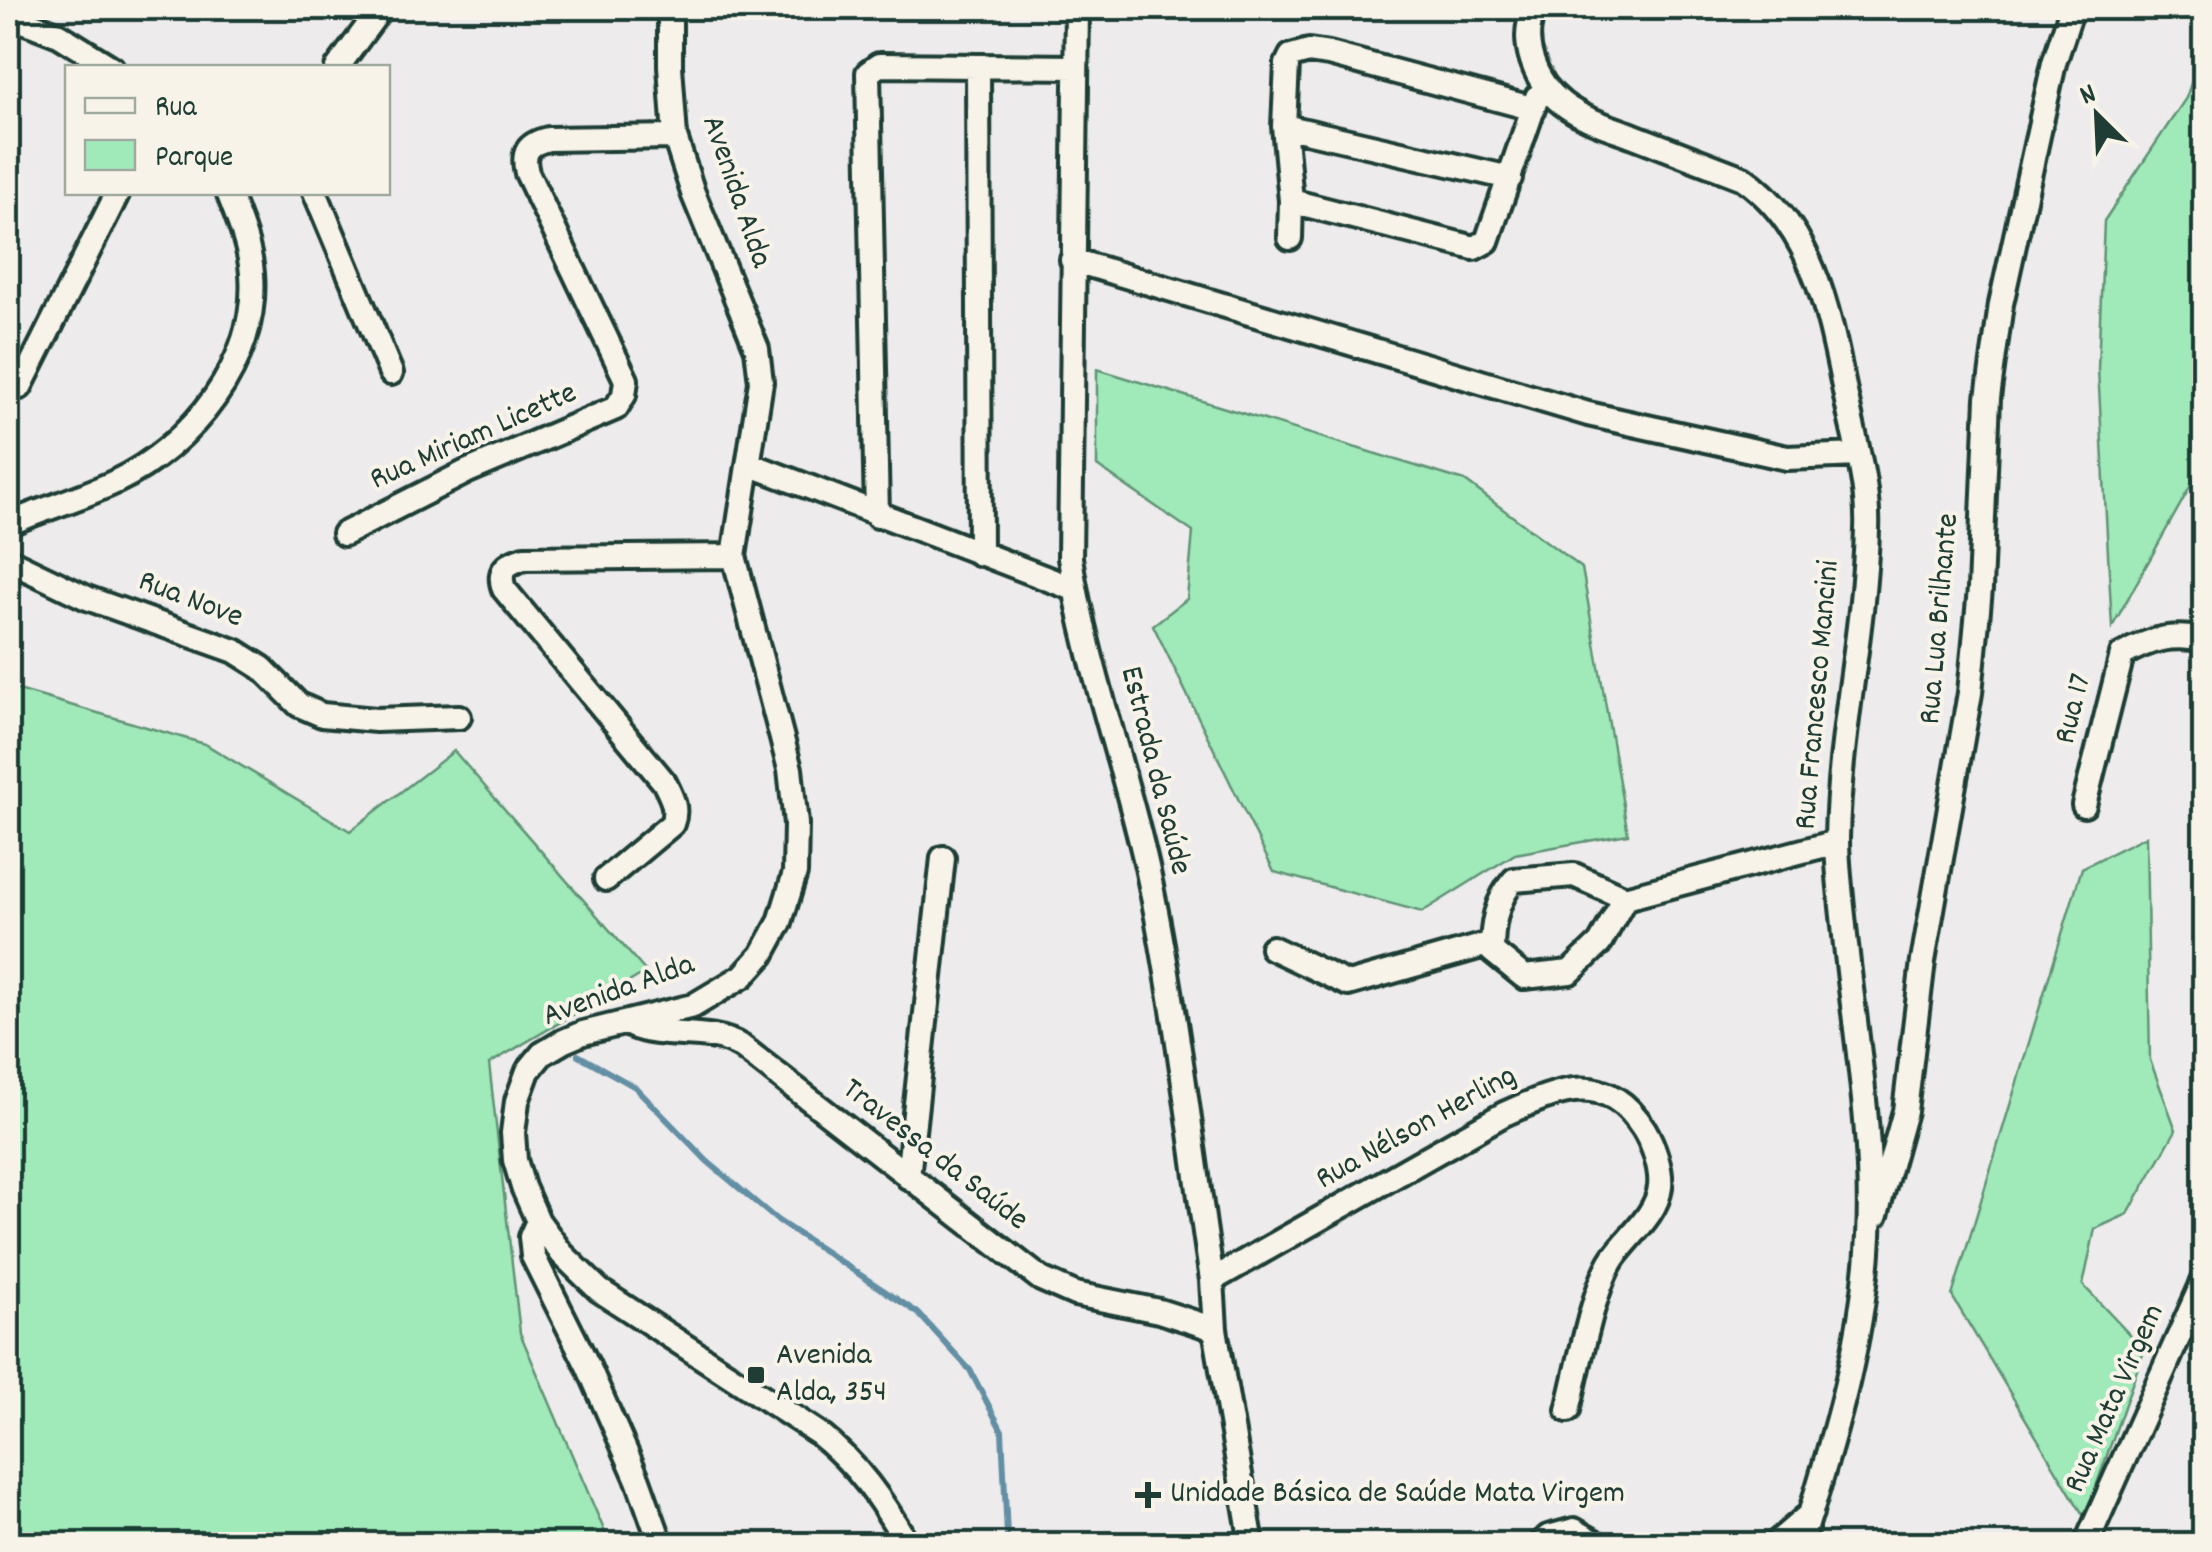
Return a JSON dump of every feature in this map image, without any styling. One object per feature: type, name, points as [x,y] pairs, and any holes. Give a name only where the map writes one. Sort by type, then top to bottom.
[{"type":"street","points":[[339,65],[381,8]]},
{"type":"street","name":"Avenida Alda","points":[[670,8],[675,137],[693,193],[757,349],[761,382],[734,556],[790,769],[796,824],[795,873],[780,922],[762,956],[743,976],[692,1006],[564,1040],[542,1054],[528,1070],[517,1101],[512,1133],[519,1174],[538,1221],[562,1254],[599,1290],[844,1454],[890,1513],[907,1544]]},
{"type":"street","name":"Estrada da Saúde","points":[[1076,8],[1070,558],[1074,589],[1138,828],[1163,941],[1212,1280],[1215,1330],[1252,1544]]},
{"type":"street","points":[[1291,201],[1474,248],[1488,241],[1531,108],[1544,86],[1528,38],[1535,8]]},
{"type":"street","name":"Rua Lua Brilhante","points":[[1869,1236],[1905,1112],[1923,961],[1950,825],[1970,693],[1980,590],[1988,398],[2001,304],[2054,63],[2072,8]]},
{"type":"street","points":[[8,15],[27,15],[107,65]]},
{"type":"street","points":[[1290,238],[1284,126],[1286,64],[1292,56],[1309,51],[1531,108]]},
{"type":"street","points":[[877,516],[868,73],[879,65],[1075,66]]},
{"type":"street","points":[[978,66],[980,554]]},
{"type":"street","name":"Rua Francesco Mancini","points":[[1544,86],[1563,104],[1587,118],[1743,178],[1765,193],[1808,256],[1825,301],[1858,454],[1868,527],[1840,772],[1837,842],[1863,1107],[1869,1236],[1860,1321],[1844,1406],[1801,1544]]},
{"type":"street","points":[[1284,126],[1510,178]]},
{"type":"street","name":"Rua Miriam Licette","points":[[344,534],[468,471],[616,408],[624,395],[626,380],[527,173],[524,159],[535,142],[548,139],[675,137]]},
{"type":"street","points":[[20,387],[116,195]]},
{"type":"street","points":[[316,195],[391,373]]},
{"type":"street","points":[[12,519],[117,481],[156,457],[186,434],[226,378],[242,344],[252,274],[235,197]]},
{"type":"street","points":[[1072,260],[1588,414],[1787,458],[1858,454]]},
{"type":"street","points":[[749,464],[1074,589]]},
{"type":"street","points":[[606,879],[672,824],[676,814],[674,801],[664,782],[504,589],[500,578],[503,569],[524,558],[734,556]]},
{"type":"street","name":"Rua Nove","points":[[8,560],[87,598],[235,651],[262,668],[299,705],[322,715],[434,721],[459,717]]},
{"type":"street","name":"Rua 17","points":[[2084,805],[2122,656],[2150,639],[2184,636],[2204,640]]},
{"type":"street","points":[[1625,898],[1600,943],[1570,972],[1524,977],[1492,951],[1501,895],[1514,880],[1574,875],[1625,898],[1837,842]]},
{"type":"street","points":[[908,1176],[944,858]]},
{"type":"street","points":[[1272,948],[1348,984],[1492,943]]},
{"type":"street","name":"Travessa da Saúde","points":[[623,1023],[640,1030],[726,1038],[1041,1279],[1076,1294],[1159,1311],[1215,1330]]},
{"type":"street","name":"Rua Nélson Herling","points":[[1212,1280],[1504,1114],[1551,1094],[1587,1088],[1615,1096],[1633,1113],[1648,1136],[1660,1173],[1660,1190],[1654,1207],[1612,1260],[1602,1283],[1568,1410]]},
{"type":"street","points":[[538,1221],[531,1237],[533,1256],[588,1366],[638,1480],[661,1544]]},
{"type":"street","name":"Rua Mata Virgem","points":[[2086,1544],[2204,1280]]},
{"type":"street","points":[[1775,1544],[1811,1513]]},
{"type":"street","points":[[1541,1544],[1548,1537],[1574,1530],[1598,1544]]},
{"type":"green space","points":[[2204,46],[2204,462],[2112,627],[2098,369],[2104,221],[2186,98]]},
{"type":"green space","points":[[1097,369],[1465,481],[1582,568],[1628,834],[1515,854],[1422,912],[1274,872],[1153,625],[1187,599],[1193,532],[1097,466]]},
{"type":"green space","points":[[8,687],[205,744],[350,831],[454,751],[646,972],[489,1064],[520,1333],[610,1544],[8,1544]]},
{"type":"green space","points":[[2146,836],[2150,1060],[2176,1130],[2128,1214],[2095,1229],[2083,1285],[2144,1350],[2085,1518],[1952,1296],[2082,868]]},
{"type":"waterway","points":[[578,1055],[635,1087],[707,1161],[777,1220],[918,1313],[970,1370],[1002,1431],[1007,1536],[1011,1544]]},
{"type":"place","name":"Avenida Alda, 354","points":[[756,1375]]},
{"type":"place","name":"Unidade Básica de Saúde Mata Virgem","points":[[1148,1495]]}]
